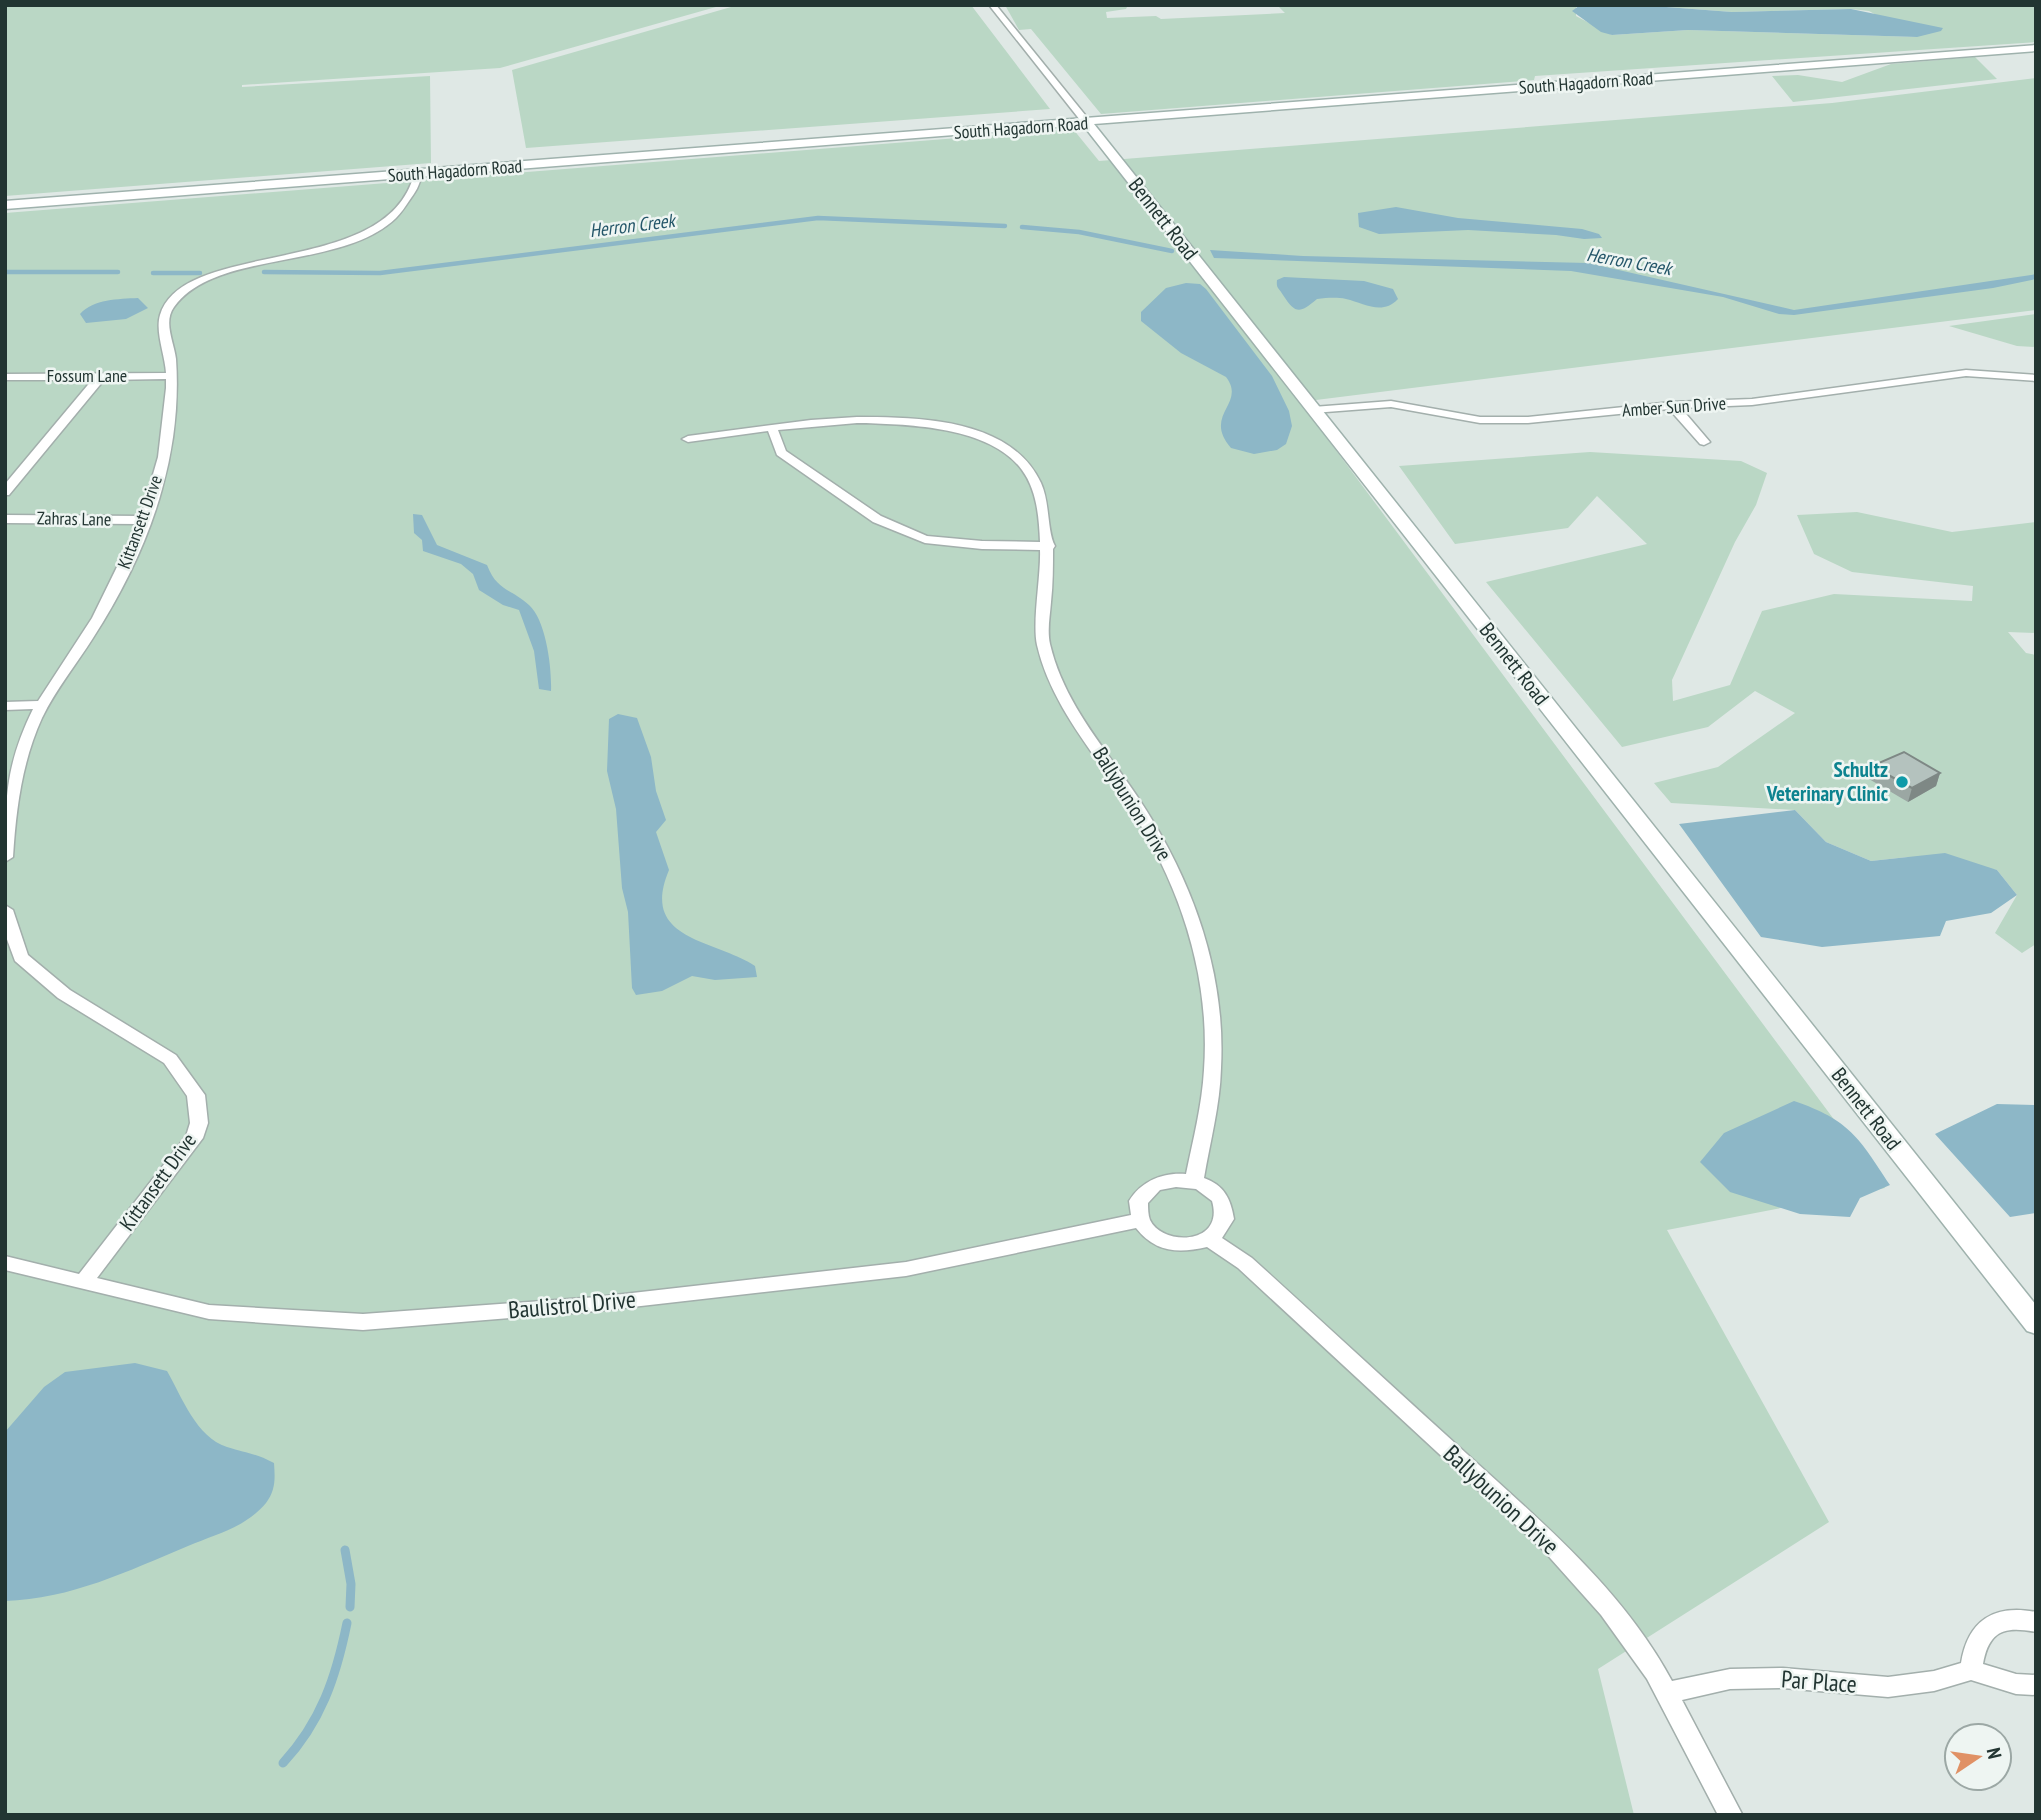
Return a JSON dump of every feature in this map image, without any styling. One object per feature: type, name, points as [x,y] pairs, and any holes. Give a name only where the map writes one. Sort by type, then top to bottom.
[{"type":"street","name":"Bennett Road","points":[[992,5],[2036,1324]]},
{"type":"street","name":"South Hagadorn Road","points":[[5,205],[2036,48]]},
{"type":"street","name":"Kittansett Drive","points":[[5,857],[14,783],[24,744],[42,705],[89,634],[120,577],[155,491],[169,420],[170,353],[163,325],[167,309],[177,298],[214,276],[328,248],[393,218],[408,195],[414,191],[418,174]]},
{"type":"street","points":[[403,175],[403,194],[408,195]]},
{"type":"street","name":"Amber Sun Drive","points":[[1312,410],[1391,404],[1478,425],[1672,405],[1752,402],[1966,373],[2036,378]]},
{"type":"street","points":[[5,492],[101,376]]},
{"type":"street","name":"Fossum Lane","points":[[5,377],[169,376]]},
{"type":"street","points":[[1672,405],[1704,442]]},
{"type":"street","points":[[688,439],[772,428],[860,419],[927,423],[980,435],[1017,457],[1035,482],[1049,546],[982,545],[925,539],[889,524],[781,453],[772,428]]},
{"type":"street","name":"Zahras Lane","points":[[5,519],[143,520]]},
{"type":"street","name":"Ballybunion Drive","points":[[1049,546],[1042,642],[1063,697],[1158,839],[1194,917],[1213,1016],[1208,1109],[1194,1182]]},
{"type":"street","points":[[5,706],[42,705]]},
{"type":"street","name":"Kittansett Drive","points":[[5,911],[21,957],[64,994],[170,1059],[189,1083],[200,1109],[194,1138],[84,1281]]},
{"type":"street","points":[[1167,1181],[1194,1182],[1219,1196],[1226,1211],[1225,1222],[1209,1239],[1183,1245],[1166,1242],[1152,1235],[1139,1220],[1138,1201],[1146,1191],[1167,1181]]},
{"type":"street","name":"Baulistrol Drive","points":[[5,1263],[209,1311],[363,1322],[597,1304],[906,1269],[1139,1220]]},
{"type":"street","name":"Ballybunion Drive","points":[[1209,1239],[1245,1263],[1551,1544],[1609,1608],[1655,1672],[1730,1815]]},
{"type":"street","points":[[2036,1622],[2016,1616],[1988,1626],[1973,1648],[1971,1670],[2016,1684],[2036,1685]]},
{"type":"street","name":"Par Place","points":[[1666,1693],[1730,1679],[1783,1678],[1837,1685],[1888,1687],[1934,1681],[1971,1670]]},
{"type":"green space","points":[[5,5],[723,5],[500,68],[242,85],[430,76],[431,163],[5,196]]},
{"type":"green space","points":[[738,5],[971,5],[1050,109],[526,148],[512,70]]},
{"type":"green space","points":[[1005,5],[1128,5],[1126,9],[1106,12],[1107,18],[1156,16],[1161,19],[1285,13],[1279,7],[1281,5],[1580,5],[1576,7],[1576,16],[1612,35],[1688,30],[1917,37],[1869,11],[1851,9],[1732,12],[1640,5],[2036,5],[2036,42],[1535,76],[1534,80],[1101,114],[1031,29],[1019,30]]},
{"type":"green space","points":[[1975,57],[1997,79],[1793,102],[1772,76],[1798,75],[1842,82],[1891,64]]},
{"type":"green space","points":[[2036,78],[2036,310],[1300,402],[1885,1188],[1667,1230],[1829,1522],[1598,1669],[1634,1815],[5,1815],[5,213],[1073,129],[1099,161],[1832,103]]},
{"type":"green space","points":[[2036,314],[2036,347],[2017,346],[1949,326]]},
{"type":"green space","points":[[1590,452],[1741,461],[1767,473],[1756,505],[1735,542],[1672,680],[1673,701],[1730,685],[1762,611],[1834,594],[1972,601],[1973,586],[1852,572],[1814,554],[1797,515],[1857,512],[1952,532],[2036,522],[2036,633],[2008,632],[2026,653],[2036,655],[2036,944],[2022,953],[1995,933],[2017,895],[1997,870],[1908,857],[1871,861],[1826,842],[1795,810],[1671,803],[1654,783],[1718,767],[1795,713],[1755,691],[1708,727],[1622,747],[1486,582],[1647,544],[1597,496],[1568,528],[1455,544],[1399,466]]},
{"type":"water","points":[[1580,5],[1640,5],[1732,12],[1851,9],[1943,28],[1941,31],[1917,37],[1688,30],[1612,35],[1601,32],[1572,11]]},
{"type":"water","points":[[1396,207],[1458,218],[1582,229],[1599,234],[1602,238],[1468,230],[1379,234],[1359,227],[1358,213]]},
{"type":"water","points":[[1210,250],[1303,256],[1588,263],[1794,310],[2036,274],[2036,279],[1993,288],[1794,315],[1779,314],[1723,297],[1571,271],[1214,258]]},
{"type":"water","points":[[1284,277],[1364,281],[1393,289],[1398,299],[1379,308],[1342,298],[1317,299],[1298,310],[1291,306],[1277,287],[1277,280]]},
{"type":"water","points":[[1186,283],[1200,284],[1206,289],[1272,376],[1289,411],[1292,426],[1286,444],[1277,450],[1254,454],[1231,448],[1223,436],[1221,426],[1232,395],[1226,377],[1181,353],[1141,321],[1141,312],[1166,288]]},
{"type":"water","points":[[138,298],[148,308],[126,319],[86,323],[80,314],[99,303]]},
{"type":"water","points":[[413,514],[422,515],[437,545],[487,565],[500,585],[522,599],[535,612],[547,645],[551,691],[539,689],[534,651],[519,610],[503,605],[479,590],[473,574],[461,564],[423,551],[422,540],[414,533]]},
{"type":"water","points":[[618,714],[637,718],[651,757],[656,791],[666,820],[656,832],[669,870],[662,893],[664,911],[672,924],[685,934],[755,966],[757,977],[715,980],[692,976],[662,991],[636,995],[632,988],[628,912],[622,888],[616,809],[607,771],[609,719]]},
{"type":"water","points":[[1795,810],[1826,842],[1871,861],[1945,853],[1997,870],[2017,895],[1991,913],[1946,921],[1940,936],[1822,947],[1761,937],[1679,824]]},
{"type":"water","points":[[1794,1101],[1828,1116],[1851,1132],[1890,1185],[1860,1198],[1850,1217],[1800,1214],[1730,1192],[1700,1162],[1724,1133]]},
{"type":"water","points":[[1997,1104],[2036,1105],[2036,1213],[2010,1217],[1935,1134]]},
{"type":"water","points":[[135,1363],[167,1371],[191,1415],[216,1442],[274,1463],[272,1493],[266,1503],[249,1519],[121,1574],[53,1595],[5,1601],[5,1432],[44,1387],[65,1372]]},
{"type":"building","points":[[1904,752],[1940,773],[1912,788],[1872,766]]},
{"type":"waterway","name":"Herron Creek","points":[[264,272],[380,273],[818,218],[1005,226]]},
{"type":"waterway","name":"Herron Creek","points":[[1022,227],[1079,232],[1172,251]]},
{"type":"waterway","name":"Herron Creek","points":[[5,272],[118,272]]},
{"type":"waterway","name":"Herron Creek","points":[[153,273],[200,273]]},
{"type":"waterway","points":[[345,1550],[351,1584],[350,1607]]},
{"type":"waterway","points":[[283,1763],[307,1731],[325,1698],[338,1662],[347,1623]]},
{"type":"place","name":"Schultz Veterinary Clinic","points":[[1902,782]]}]
